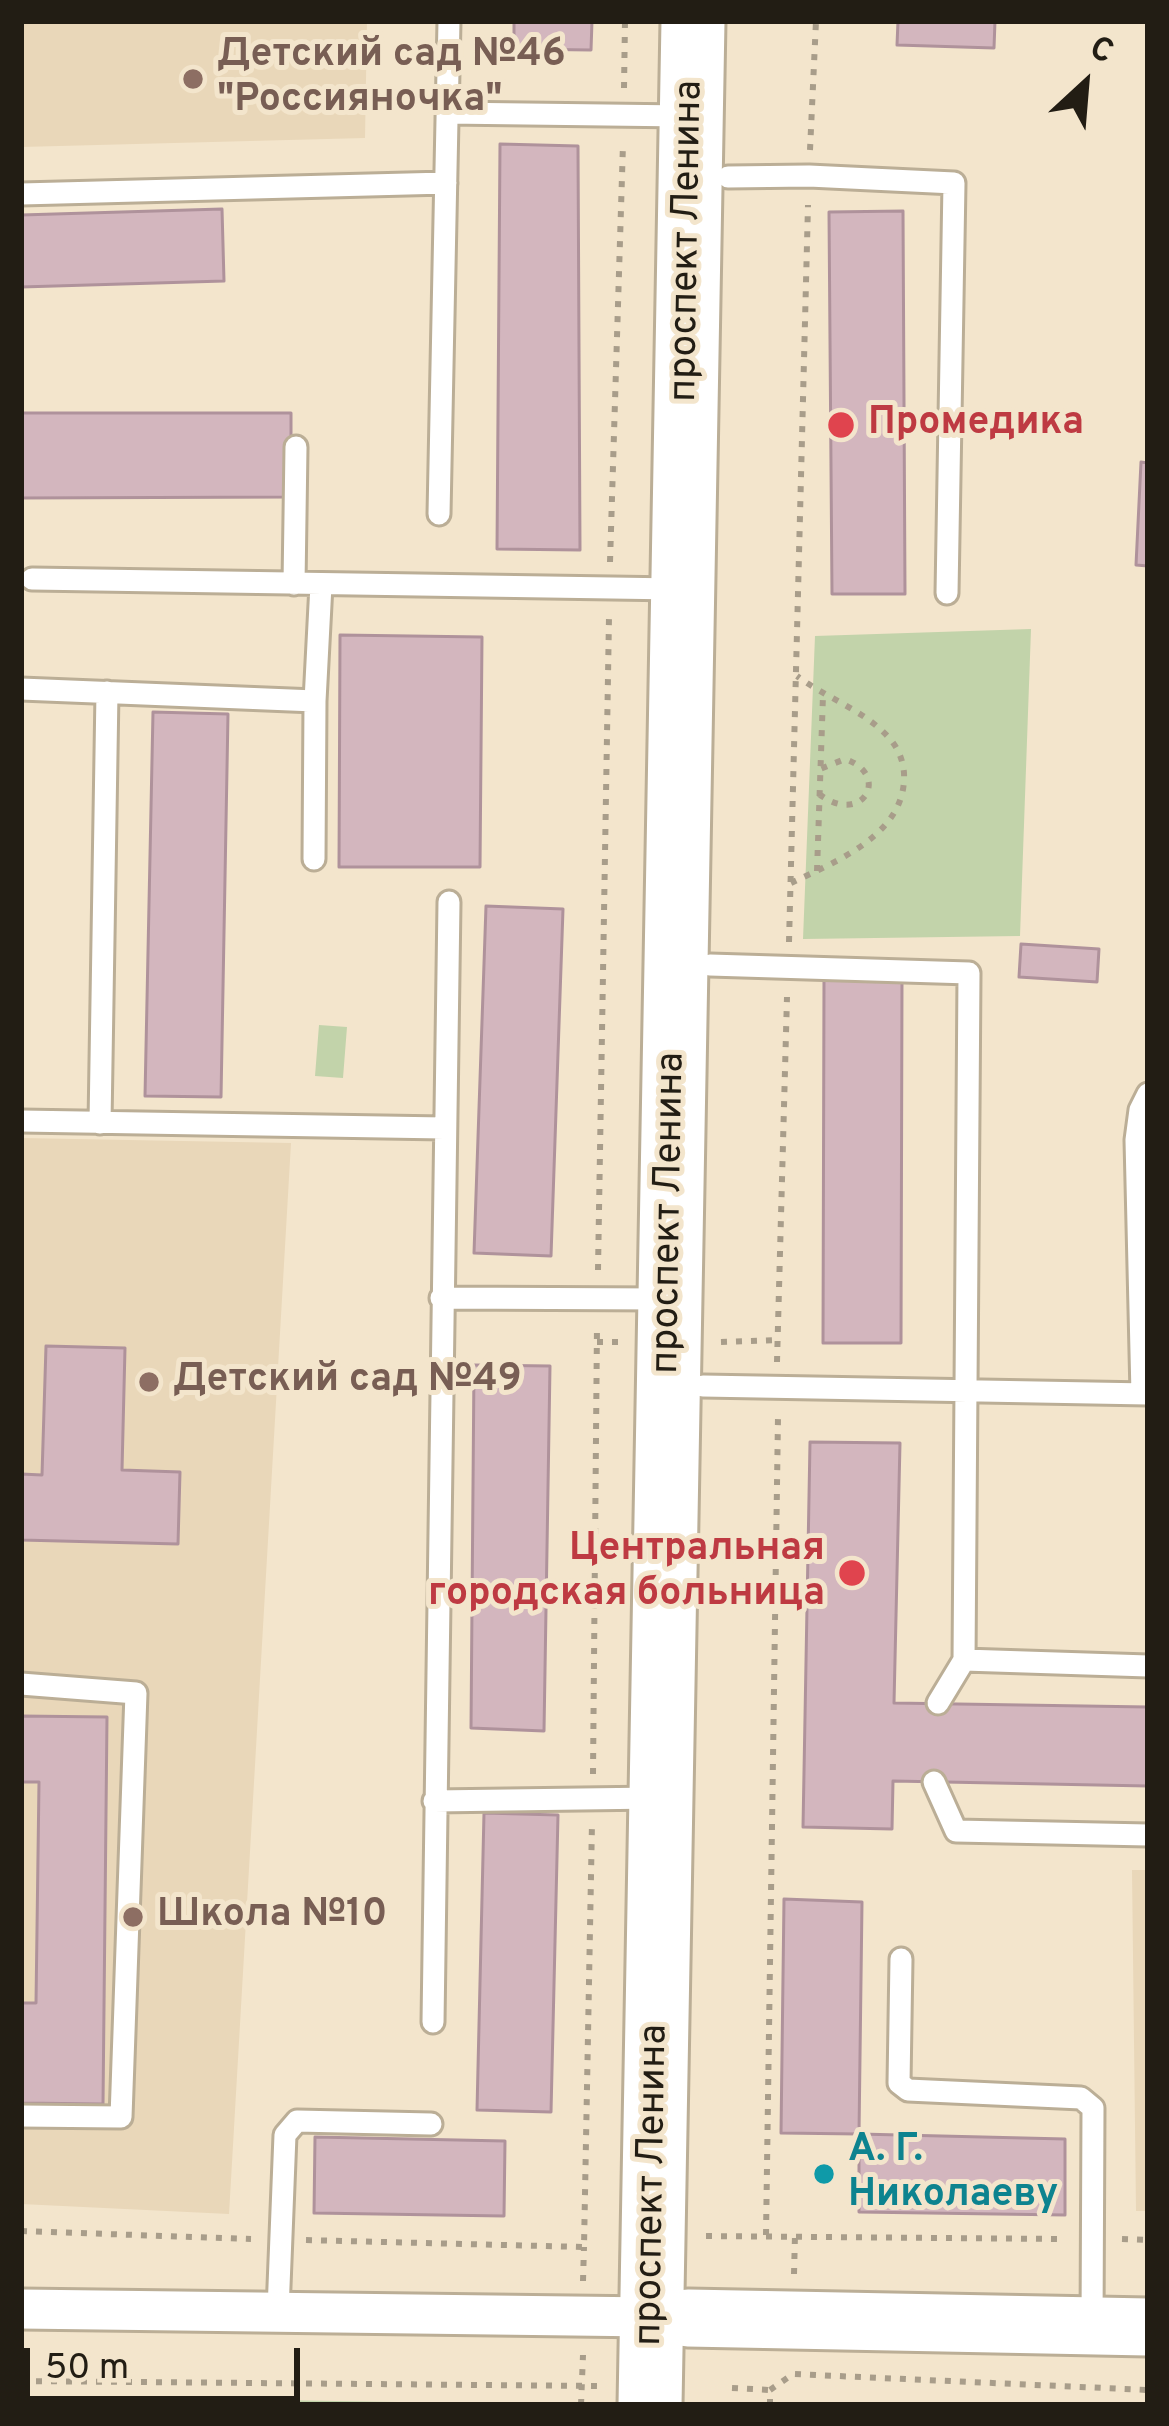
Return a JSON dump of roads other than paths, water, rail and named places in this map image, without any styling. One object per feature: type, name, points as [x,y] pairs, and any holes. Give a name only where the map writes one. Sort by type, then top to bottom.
[{"type":"main road","name":"проспект Ленина","points":[[693,21],[660,1798],[669,2318],[709,2397]]},
{"type":"main road","name":"проспект Ленина","points":[[629,2396],[669,2318],[712,1364],[710,965],[729,21]]},
{"type":"street","points":[[21,2309],[1148,2327]]},
{"type":"lane","points":[[439,514],[449,21]]},
{"type":"lane","points":[[448,112],[692,116]]},
{"type":"lane","points":[[728,176],[955,183],[947,592]]},
{"type":"lane","points":[[21,194],[446,183]]},
{"type":"lane","points":[[294,584],[296,447]]},
{"type":"lane","points":[[32,579],[683,589]]},
{"type":"lane","points":[[314,860],[321,585]]},
{"type":"lane","points":[[21,689],[315,701]]},
{"type":"lane","points":[[100,1123],[107,692]]},
{"type":"lane","points":[[433,2022],[449,902]]},
{"type":"lane","points":[[710,965],[969,973],[964,1660],[938,1703]]},
{"type":"lane","points":[[712,1364],[778,1387],[1145,1394],[1136,1141],[1140,1110],[1148,1094]]},
{"type":"lane","points":[[21,1121],[444,1128]]},
{"type":"lane","points":[[441,1298],[669,1300]]},
{"type":"lane","points":[[964,1660],[1148,1666]]},
{"type":"lane","points":[[21,1684],[136,1693],[121,2116],[21,2116]]},
{"type":"lane","points":[[934,1782],[956,1832],[1148,1835]]},
{"type":"lane","points":[[434,1801],[660,1798]]},
{"type":"lane","points":[[901,1959],[899,2083],[908,2090],[1081,2098],[1093,2108],[1092,2326]]},
{"type":"lane","points":[[278,2311],[285,2134],[297,2121],[431,2123]]},
{"type":"place","name":"Детский сад №46 \"Россияночка\"","points":[[193,79]]},
{"type":"place","name":"Промедика","points":[[841,425]]},
{"type":"place","name":"Детский сад №49","points":[[149,1382]]},
{"type":"place","name":"Центральная городская больница","points":[[852,1573]]},
{"type":"place","name":"Школа №10","points":[[133,1917]]},
{"type":"place","name":"А. Г. Николаеву","points":[[824,2174]]}]
